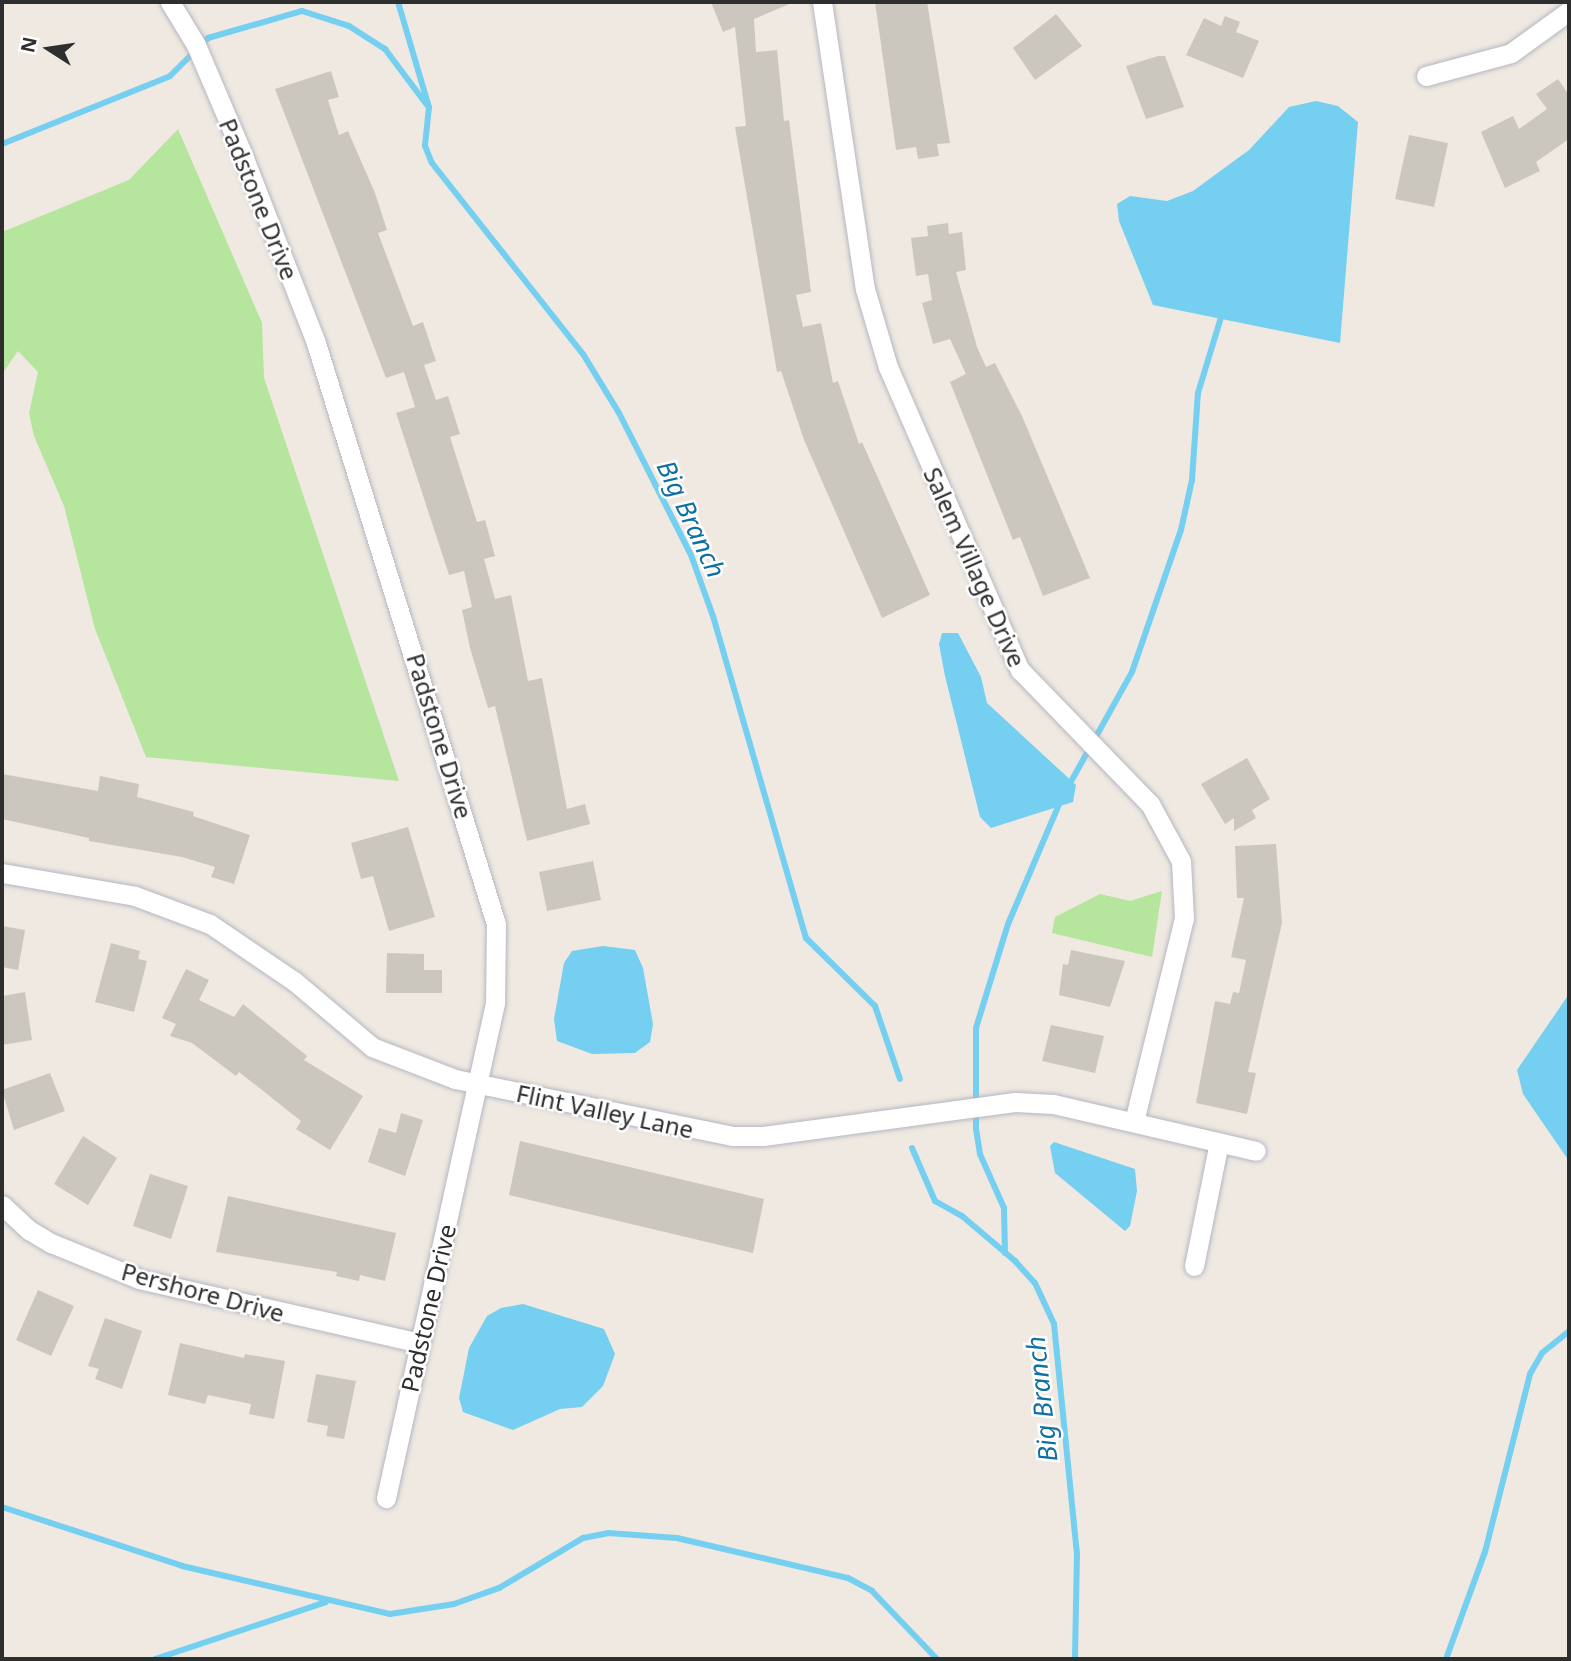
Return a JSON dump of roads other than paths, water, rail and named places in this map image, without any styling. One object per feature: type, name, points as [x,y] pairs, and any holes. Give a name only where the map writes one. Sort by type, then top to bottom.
[{"type":"street","name":"Padstone Drive","points":[[170,2],[196,45],[237,141],[316,343],[490,900],[499,976],[479,1084],[386,1498]]},
{"type":"street","name":"Salem Village Drive","points":[[822,2],[865,289],[888,367],[1020,670],[1150,804],[1181,862],[1184,918],[1135,1122]]},
{"type":"street","points":[[1426,76],[1511,53],[1569,10]]},
{"type":"street","name":"Flint Valley Lane","points":[[2,873],[135,896],[210,924],[295,981],[372,1047],[412,1066],[479,1084],[733,1136],[763,1136],[1015,1102],[1053,1104],[1256,1151]]},
{"type":"street","points":[[1194,1266],[1219,1142]]},
{"type":"street","name":"Pershore Drive","points":[[2,1205],[29,1230],[51,1242],[139,1279],[420,1343]]},
{"type":"water","points":[[1316,101],[1338,106],[1358,122],[1340,343],[1153,305],[1119,221],[1117,204],[1130,196],[1167,201],[1193,191],[1249,150],[1289,107]]},
{"type":"water","points":[[942,633],[958,633],[981,677],[987,703],[1076,785],[1073,802],[991,828],[980,817],[945,676],[939,644]]},
{"type":"water","points":[[603,946],[635,950],[643,968],[653,1024],[650,1042],[635,1053],[592,1054],[557,1041],[554,1019],[564,963],[572,951]]},
{"type":"water","points":[[1569,994],[1569,1161],[1523,1094],[1517,1070]]},
{"type":"water","points":[[1054,1142],[1135,1169],[1137,1191],[1130,1226],[1125,1231],[1055,1173],[1050,1146]]},
{"type":"water","points":[[523,1304],[604,1329],[615,1354],[603,1386],[582,1407],[560,1409],[513,1430],[463,1412],[459,1398],[469,1348],[487,1316],[501,1308]]},
{"type":"waterway","name":"Big Branch","points":[[398,2],[429,107],[425,146],[432,163],[583,354],[619,413],[691,555],[713,616],[806,938],[875,1006],[900,1079]]},
{"type":"waterway","points":[[2,144],[170,76],[208,38],[302,11],[349,26],[385,49],[427,105]]},
{"type":"waterway","points":[[1068,787],[1132,672],[1181,530],[1192,480],[1198,393],[1222,314]]},
{"type":"waterway","points":[[1005,1253],[1004,1208],[980,1154],[976,1130],[976,1028],[1008,924],[1061,800]]},
{"type":"waterway","name":"Big Branch","points":[[912,1148],[935,1201],[962,1216],[1015,1261],[1035,1283],[1054,1324],[1077,1553],[1075,1659]]},
{"type":"waterway","points":[[1446,1659],[1485,1552],[1530,1374],[1542,1353],[1569,1331]]},
{"type":"waterway","points":[[2,1507],[182,1566],[390,1614],[454,1604],[499,1588],[583,1538],[608,1533],[677,1538],[848,1578],[872,1591],[937,1659]]},
{"type":"waterway","points":[[155,1659],[326,1602]]}]
